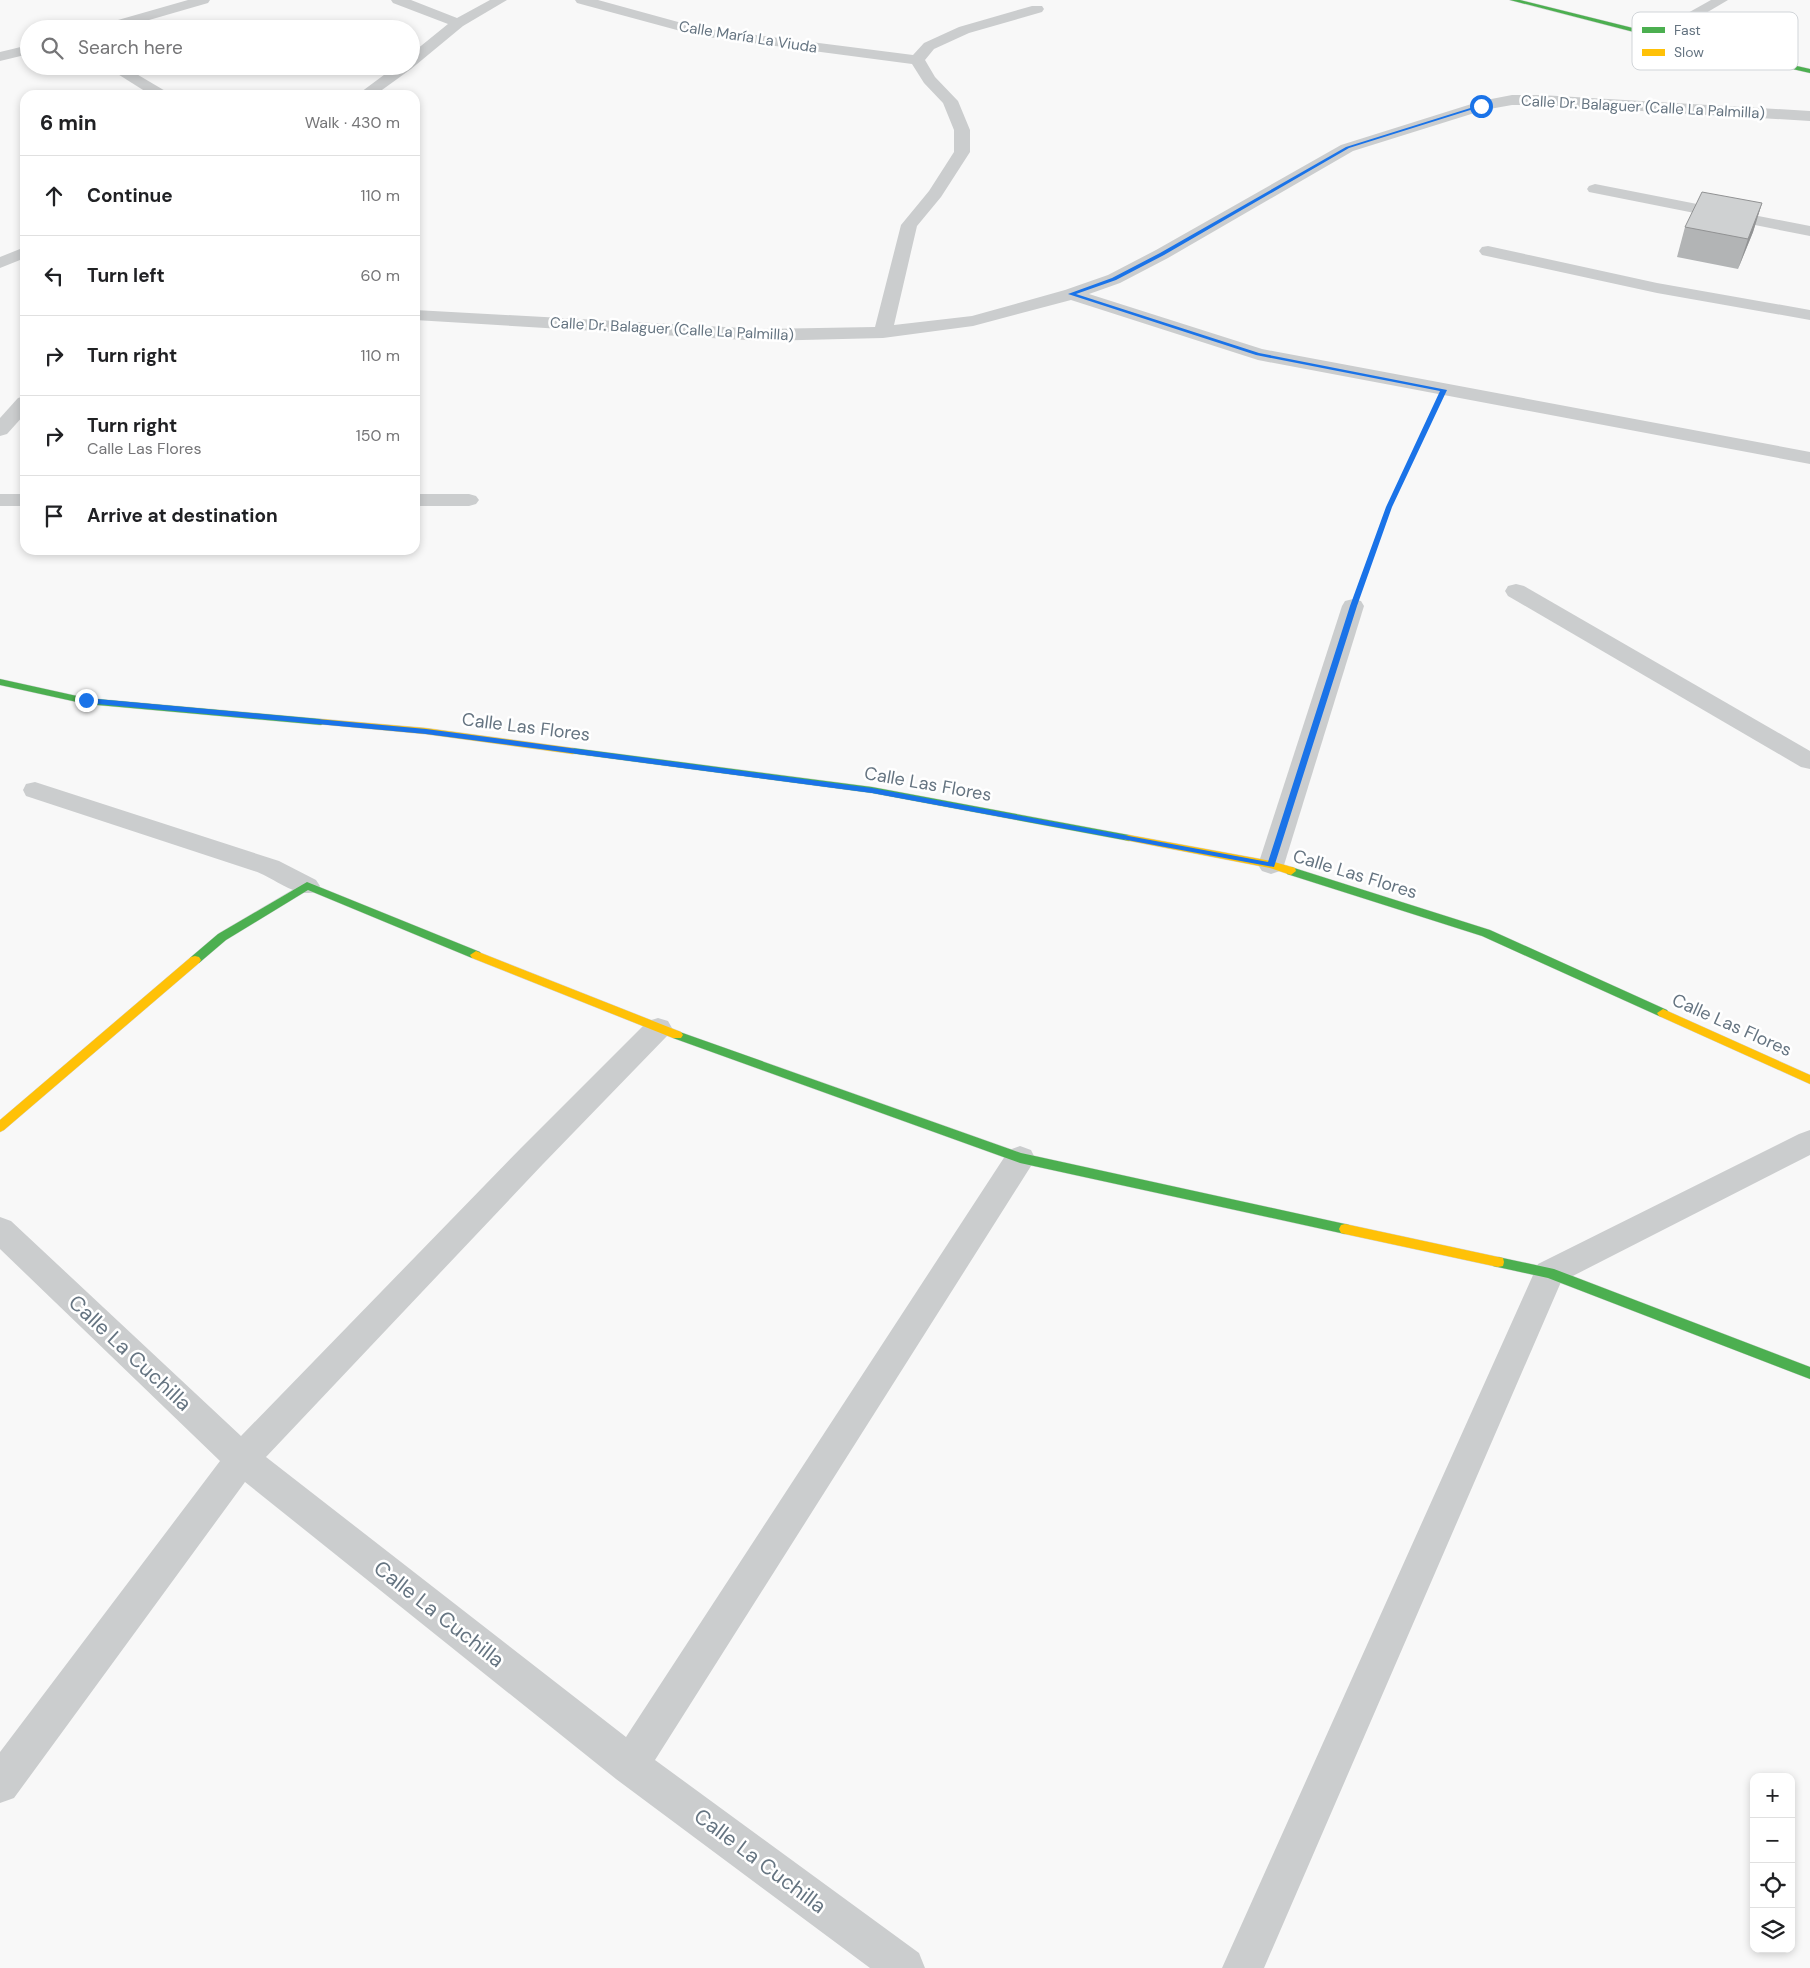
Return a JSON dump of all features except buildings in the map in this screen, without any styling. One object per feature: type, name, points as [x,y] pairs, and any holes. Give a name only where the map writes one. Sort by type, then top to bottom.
[{"type":"street","points":[[133,20],[203,0]]},
{"type":"street","points":[[398,0],[458,23]]},
{"type":"street","points":[[420,55],[458,23],[500,0]]},
{"type":"street","name":"Calle María La Viuda","points":[[582,0],[699,32],[917,60]]},
{"type":"street","points":[[1513,0],[1632,30]]},
{"type":"street","points":[[1700,12],[1722,0]]},
{"type":"street","points":[[883,332],[909,225],[935,194],[962,152],[962,130],[950,101],[928,80],[917,60],[929,46],[964,30],[1037,9]]},
{"type":"street","points":[[0,57],[20,51]]},
{"type":"street","points":[[128,75],[153,90]]},
{"type":"street","points":[[372,90],[393,75]]},
{"type":"street","name":"Calle Dr. Balaguer (Calle La Palmilla)","points":[[420,315],[761,335],[883,332],[973,321],[1071,294],[1114,279],[1162,254],[1347,148],[1481,106],[1512,100],[1541,100],[1810,116]]},
{"type":"street","points":[[1595,189],[1810,231]]},
{"type":"street","points":[[1488,251],[1657,288],[1810,314]]},
{"type":"street","points":[[1071,294],[1258,354],[1810,458]]},
{"type":"street","points":[[0,430],[20,408]]},
{"type":"street","points":[[0,500],[20,500]]},
{"type":"street","points":[[420,500],[468,500]]},
{"type":"street","points":[[1516,591],[1810,761]]},
{"type":"street","points":[[1271,866],[1353,606]]},
{"type":"street","name":"Calle Las Flores","points":[[0,682],[86,700],[426,732],[872,790],[1271,866],[1486,933],[1810,1080]]},
{"type":"street","points":[[35,790],[270,867],[307,886],[658,1028],[1020,1158],[1549,1273],[1810,1373]]},
{"type":"street","points":[[0,1127],[222,937],[307,886]]},
{"type":"street","points":[[0,1784],[242,1459],[532,1156],[658,1028]]},
{"type":"street","points":[[1243,1968],[1549,1273],[1810,1142]]},
{"type":"street","points":[[630,1765],[1020,1158]]},
{"type":"street","name":"Calle La Cuchilla","points":[[0,1230],[242,1459],[630,1765],[904,1968]]},
{"type":"path","points":[[1353,606],[1389,507],[1444,390]]},
{"type":"traffic: fast","points":[[1513,0],[1632,30]]},
{"type":"traffic: fast","points":[[1798,68],[1810,71]]},
{"type":"traffic: fast","points":[[0,682],[86,701],[321,722]]},
{"type":"traffic: fast","points":[[573,751],[872,790],[1129,838]]},
{"type":"traffic: fast","points":[[1291,871],[1486,933],[1663,1013]]},
{"type":"traffic: fast","points":[[195,960],[222,937],[307,886],[476,955]]},
{"type":"traffic: fast","points":[[677,1035],[1020,1158],[1345,1229]]},
{"type":"traffic: fast","points":[[1498,1262],[1549,1273],[1810,1373]]},
{"type":"traffic: slow","points":[[321,722],[425,731],[573,751]]},
{"type":"traffic: slow","points":[[1129,838],[1271,865],[1291,871]]},
{"type":"traffic: slow","points":[[476,955],[677,1035]]},
{"type":"traffic: slow","points":[[0,1127],[195,960]]},
{"type":"traffic: slow","points":[[1663,1013],[1810,1080]]},
{"type":"traffic: slow","points":[[1345,1229],[1498,1262]]},
{"type":"route","points":[[86,700],[426,732],[872,790],[1271,866],[1353,606],[1389,507],[1444,390],[1258,354],[1071,294],[1114,279],[1162,254],[1347,148],[1481,106]]}]
